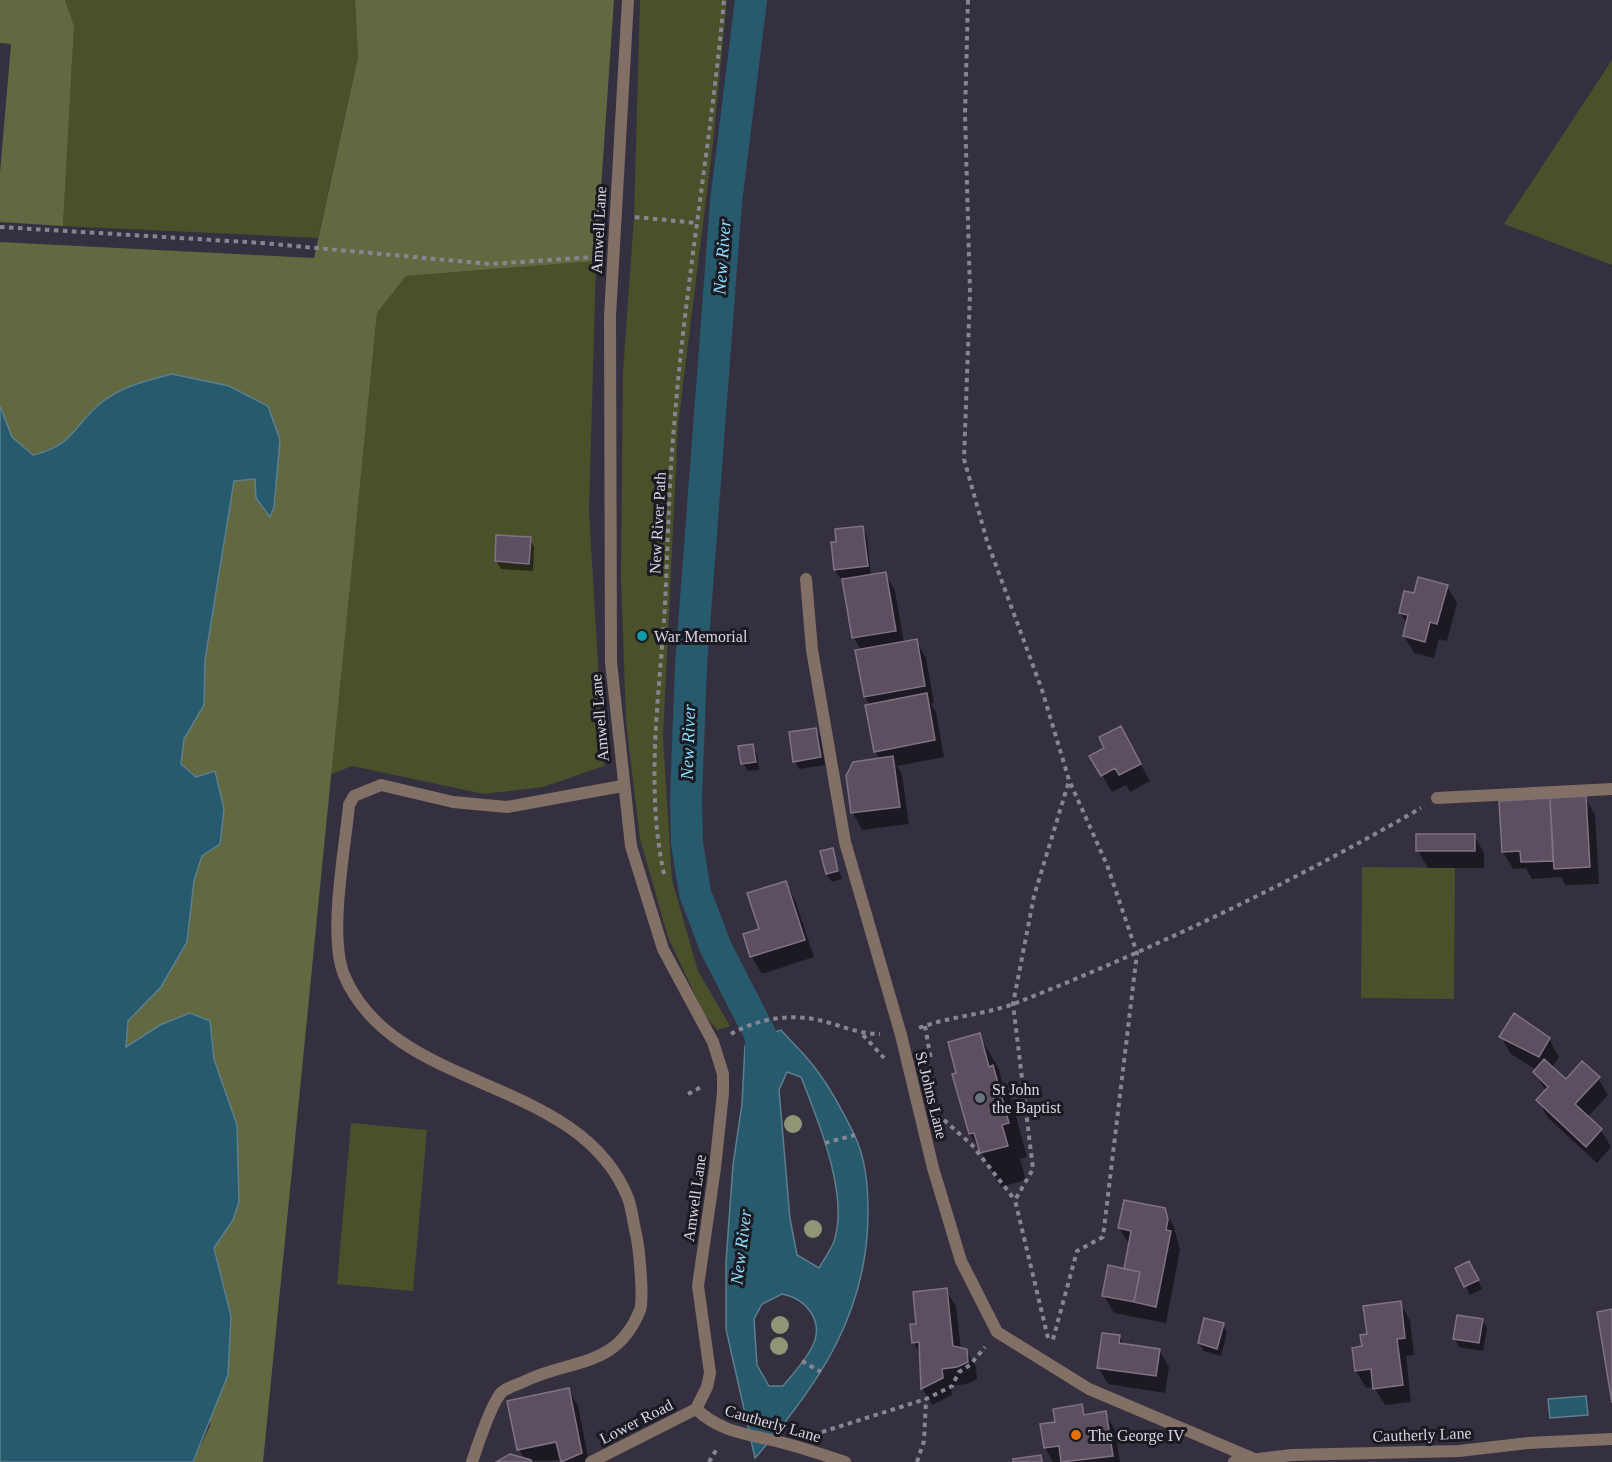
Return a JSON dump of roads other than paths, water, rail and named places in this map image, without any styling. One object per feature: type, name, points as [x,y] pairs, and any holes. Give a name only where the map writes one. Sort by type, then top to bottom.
[{"type":"street","name":"Amwell Lane","points":[[628,0],[610,316],[611,662],[622,786],[631,846],[663,949],[713,1042],[723,1074],[722,1104],[698,1286],[710,1373],[707,1387],[696,1409]]},
{"type":"street","name":"St Johns Lane","points":[[806,579],[812,650],[845,842],[901,1035],[933,1168],[961,1261],[997,1332],[1089,1389],[1252,1458]]},
{"type":"street","points":[[472,1462],[484,1427],[501,1392],[538,1374],[593,1361],[623,1340],[641,1308],[639,1246],[628,1198],[608,1165],[579,1133],[544,1112],[465,1076],[408,1046],[381,1027],[362,1008],[345,978],[338,958],[337,932],[349,805],[354,796],[381,785],[453,802],[507,807],[622,786]]},
{"type":"street","points":[[1437,798],[1612,789]]},
{"type":"street","name":"Cautherly Lane","points":[[696,1409],[710,1422],[727,1430],[795,1446],[845,1462]]},
{"type":"street","name":"Lower Road","points":[[591,1462],[696,1409]]},
{"type":"street","name":"Cautherly Lane","points":[[1234,1462],[1252,1458],[1339,1453],[1459,1451],[1528,1443],[1612,1439]]},
{"type":"water","points":[[172,374],[229,386],[268,406],[280,440],[274,507],[270,517],[256,498],[255,479],[234,481],[205,660],[204,705],[184,739],[181,764],[196,777],[215,771],[224,809],[220,844],[202,856],[194,881],[187,942],[161,987],[128,1021],[126,1047],[160,1025],[190,1013],[210,1021],[214,1059],[237,1125],[239,1202],[233,1220],[214,1248],[231,1316],[228,1375],[193,1462],[0,1462],[0,406],[12,437],[33,455],[47,451],[66,440],[92,410],[110,396],[136,384]]},
{"type":"water","points":[[781,1030],[812,1063],[834,1096],[854,1134],[864,1163],[868,1213],[866,1249],[859,1283],[849,1315],[835,1346],[799,1403],[755,1458],[726,1329],[726,1262],[733,1165],[742,1104],[745,1046],[761,1036]],"holes":[[[787,1072],[801,1077],[816,1115],[835,1183],[838,1205],[837,1226],[833,1244],[819,1268],[797,1255],[790,1219],[779,1090]],[[782,1294],[806,1306],[815,1321],[815,1338],[806,1357],[783,1386],[769,1386],[757,1365],[754,1319],[762,1304]]]},
{"type":"water","points":[[1586,1396],[1588,1415],[1550,1418],[1548,1399]]},
{"type":"waterway","name":"New River","points":[[751,0],[726,202],[691,666],[686,798],[687,843],[695,893],[716,948],[761,1036],[761,1079]]},
{"type":"place","name":"War Memorial","points":[[642,636]]},
{"type":"place","name":"St John the Baptist","points":[[980,1098]]},
{"type":"place","name":"The George IV","points":[[1076,1435]]}]
